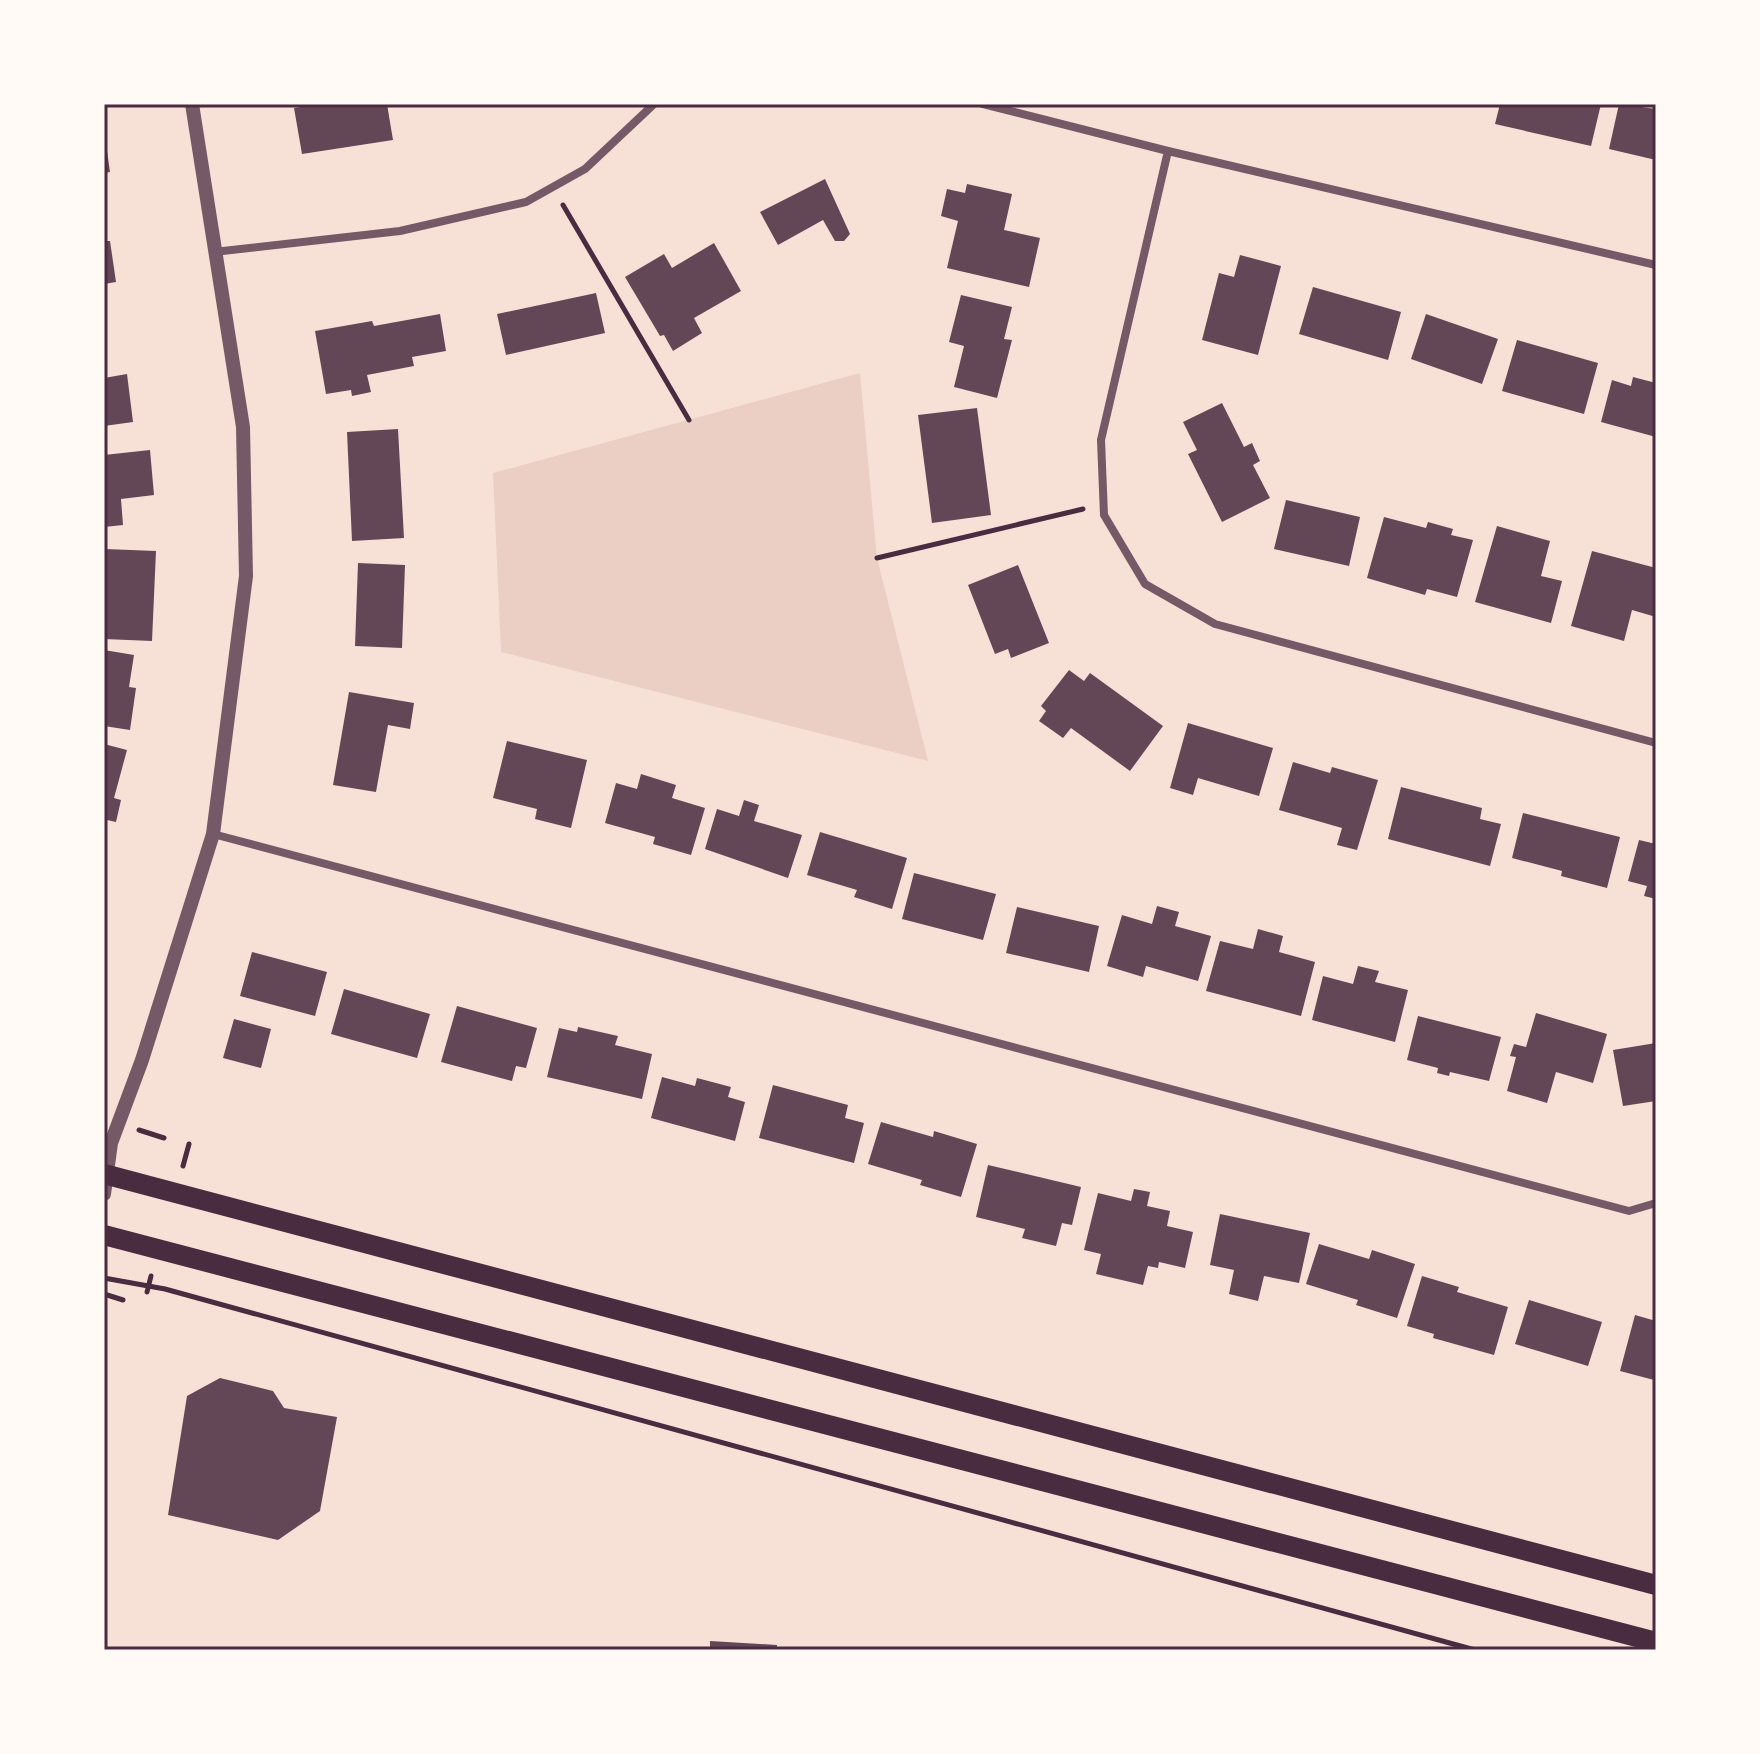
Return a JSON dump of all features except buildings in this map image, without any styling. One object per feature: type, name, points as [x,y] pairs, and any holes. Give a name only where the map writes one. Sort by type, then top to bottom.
[{"type":"main road","points":[[106,1181],[1656,1585]]},
{"type":"main road","points":[[104,1235],[1656,1642]]},
{"type":"street","points":[[106,1181],[111,1143],[142,1060],[213,834],[246,576],[243,427],[192,104]]},
{"type":"street","points":[[214,252],[400,231],[526,202],[585,169],[654,104]]},
{"type":"street","points":[[983,104],[1168,151],[1656,265]]},
{"type":"street","points":[[1168,151],[1101,440],[1104,515],[1145,584],[1215,624],[1656,743]]},
{"type":"street","points":[[213,834],[1629,1211],[1656,1203]]},
{"type":"path","points":[[552,187],[689,420]]},
{"type":"path","points":[[877,558],[1104,502]]},
{"type":"path","points":[[104,1278],[165,1289],[1475,1650]]},
{"type":"path","points":[[104,1294],[123,1300]]},
{"type":"shaded area","points":[[860,373],[877,558],[928,761],[501,652],[493,473]]}]
